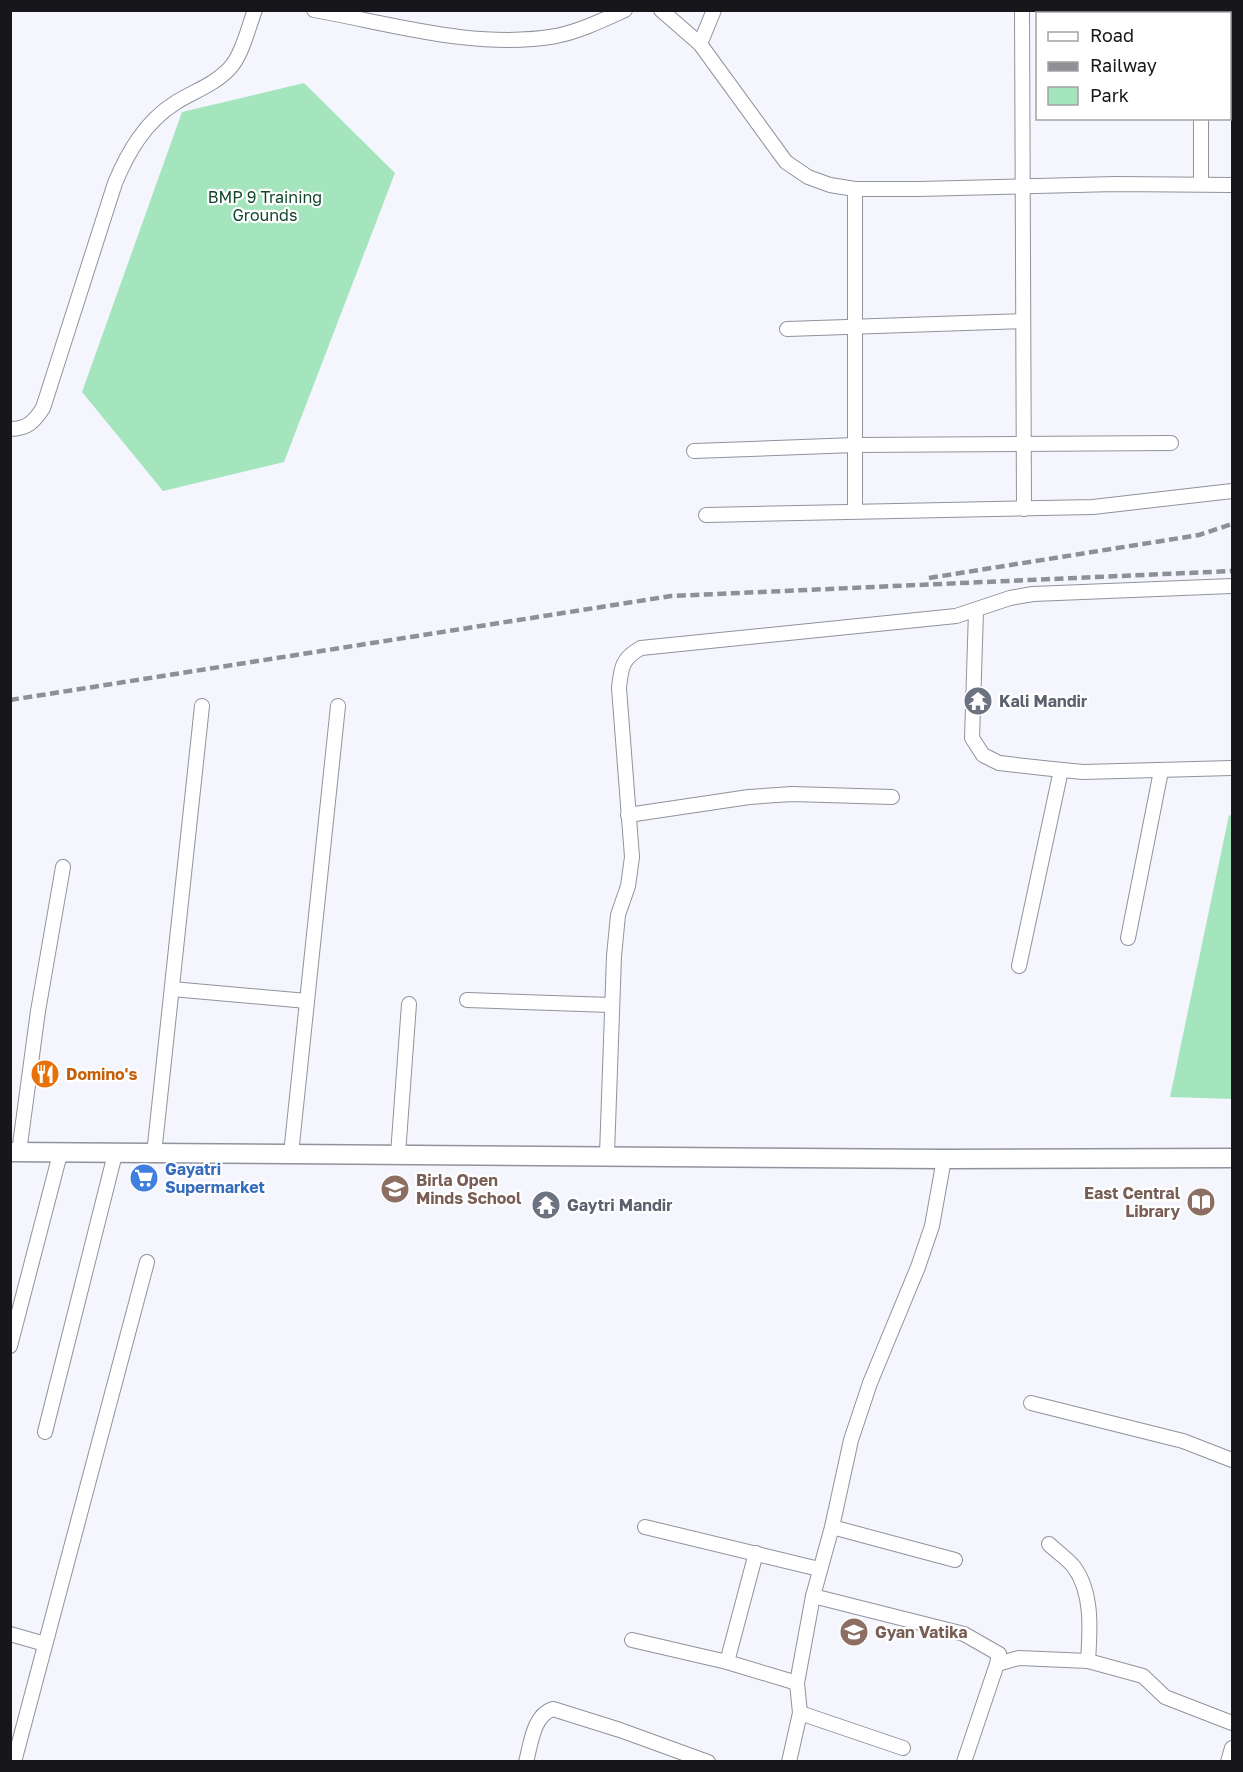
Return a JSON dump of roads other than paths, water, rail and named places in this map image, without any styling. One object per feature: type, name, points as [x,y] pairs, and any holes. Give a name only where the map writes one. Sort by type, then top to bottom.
[{"type":"main road","points":[[15,1152],[60,1154],[607,1154],[944,1159],[1233,1158]]},
{"type":"street","points":[[10,429],[23,429],[34,422],[43,408],[114,183],[128,153],[150,124],[173,104],[219,79],[231,68],[255,10]]},
{"type":"street","points":[[314,10],[471,38],[527,39],[577,30],[625,10]]},
{"type":"street","points":[[661,10],[700,44],[786,162],[808,177],[830,185],[855,189],[1233,185]]},
{"type":"street","points":[[700,44],[714,10]]},
{"type":"street","points":[[1022,10],[1024,509]]},
{"type":"street","points":[[1201,120],[1201,184]]},
{"type":"street","points":[[855,189],[855,511]]},
{"type":"street","points":[[787,329],[1023,321]]},
{"type":"street","points":[[694,451],[855,445],[1171,443]]},
{"type":"street","points":[[706,515],[1093,507],[1233,491]]},
{"type":"street","points":[[607,1154],[611,1005],[618,915],[630,871],[619,688],[621,667],[628,655],[641,648],[956,616],[1010,598],[1033,594],[1233,586]]},
{"type":"street","points":[[976,611],[972,738],[983,755],[999,763],[1061,770],[1161,771],[1233,768]]},
{"type":"street","points":[[154,1154],[202,706]]},
{"type":"street","points":[[291,1154],[338,706]]},
{"type":"street","points":[[1019,966],[1061,770]]},
{"type":"street","points":[[1128,938],[1161,771]]},
{"type":"street","points":[[628,815],[749,797],[792,794],[892,797]]},
{"type":"street","points":[[15,1152],[63,867]]},
{"type":"street","points":[[172,989],[307,1001]]},
{"type":"street","points":[[467,1000],[611,1005]]},
{"type":"street","points":[[398,1154],[409,1004]]},
{"type":"street","points":[[10,1346],[60,1154]]},
{"type":"street","points":[[45,1432],[115,1154]]},
{"type":"street","points":[[789,1761],[800,1713],[797,1683],[813,1596],[832,1527],[851,1440],[870,1383],[918,1267],[932,1226],[944,1159]]},
{"type":"street","points":[[14,1761],[147,1262]]},
{"type":"street","points":[[1031,1403],[1183,1442],[1233,1460]]},
{"type":"street","points":[[645,1527],[819,1569]]},
{"type":"street","points":[[832,1527],[955,1560]]},
{"type":"street","points":[[1049,1544],[1073,1566],[1082,1582],[1089,1610],[1088,1660]]},
{"type":"street","points":[[728,1662],[756,1553]]},
{"type":"street","points":[[813,1596],[964,1634],[999,1654],[964,1761]]},
{"type":"street","points":[[10,1634],[45,1644]]},
{"type":"street","points":[[632,1640],[728,1662],[797,1683]]},
{"type":"street","points":[[997,1664],[1019,1658],[1088,1660],[1143,1676],[1165,1697],[1233,1723]]},
{"type":"street","points":[[526,1761],[538,1720],[546,1711],[553,1709],[708,1761]]},
{"type":"street","points":[[800,1713],[903,1748]]},
{"type":"street","points":[[1228,1761],[1233,1748]]},
{"type":"railway","points":[[929,578],[1199,535],[1232,524]]},
{"type":"railway","points":[[10,700],[671,596],[1232,571]]},
{"type":"place","name":"Kali Mandir","points":[[978,701]]},
{"type":"place","name":"Domino's","points":[[45,1074]]},
{"type":"place","name":"Gayatri Supermarket","points":[[144,1178]]},
{"type":"place","name":"Birla Open Minds School","points":[[395,1189]]},
{"type":"place","name":"East Central Library","points":[[1201,1202]]},
{"type":"place","name":"Gaytri Mandir","points":[[546,1205]]},
{"type":"place","name":"Gyan Vatika","points":[[854,1632]]},
{"type":"park label","name":"BMP 9 Training Grounds","points":[[265,206]]}]
